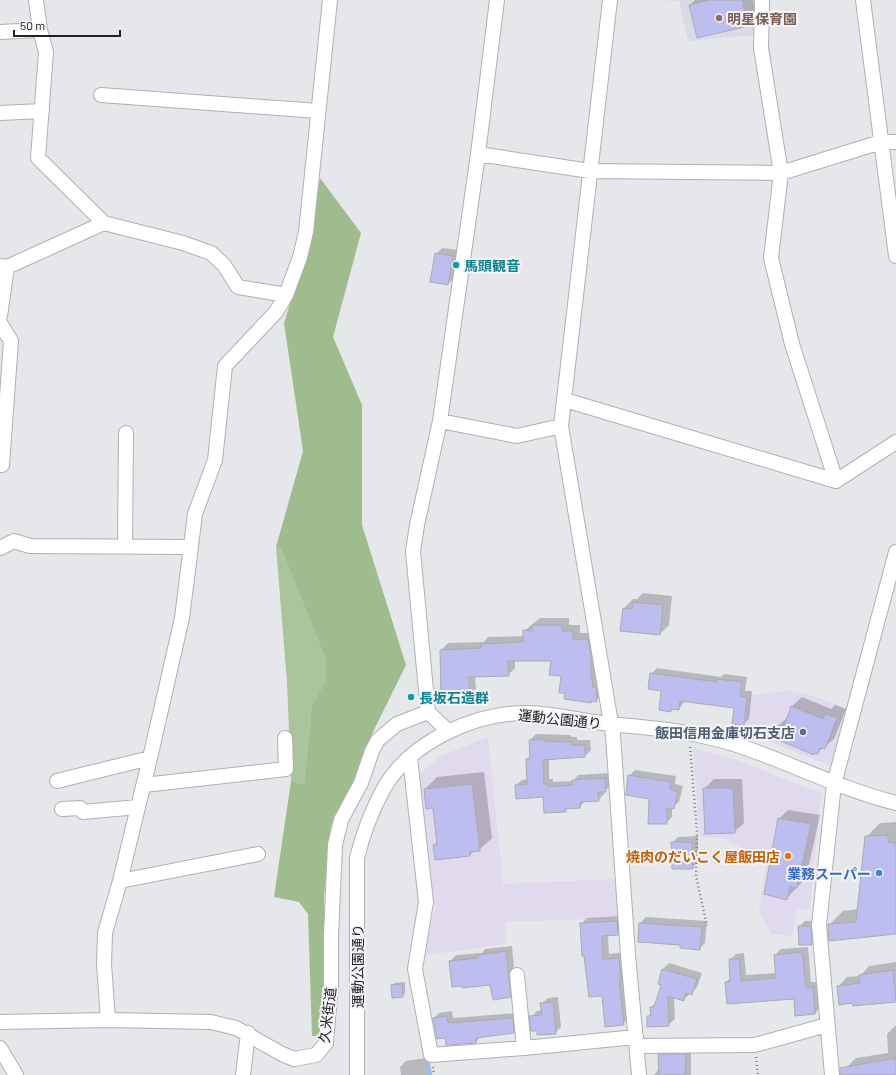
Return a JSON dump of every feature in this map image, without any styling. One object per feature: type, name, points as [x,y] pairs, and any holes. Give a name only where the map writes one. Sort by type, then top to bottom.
[{"type":"street","points":[[36,0],[40,30],[46,52],[38,158],[104,223],[183,243],[211,254],[224,265],[238,287],[286,295]]},
{"type":"street","points":[[108,1020],[104,964],[105,932],[120,881],[144,785],[182,618],[195,514],[215,460],[224,366],[276,312],[286,295],[300,257],[306,232],[330,0]]},
{"type":"street","points":[[448,731],[428,712],[413,551],[417,525],[440,421],[478,154],[497,0]]},
{"type":"street","points":[[610,0],[561,426],[613,735],[639,1075]]},
{"type":"street","points":[[762,0],[761,48],[781,173],[771,258],[792,344],[836,481]]},
{"type":"street","points":[[862,0],[896,256]]},
{"type":"street","points":[[0,32],[40,30]]},
{"type":"street","points":[[101,95],[318,111]]},
{"type":"street","points":[[0,113],[42,111]]},
{"type":"street","points":[[478,154],[590,171],[781,173],[880,142],[896,142]]},
{"type":"street","points":[[0,316],[4,267],[104,223]]},
{"type":"street","points":[[0,323],[12,341],[2,465]]},
{"type":"street","points":[[565,400],[836,481],[896,442]]},
{"type":"street","points":[[440,421],[517,436],[561,426]]},
{"type":"street","points":[[125,546],[126,433]]},
{"type":"street","points":[[0,548],[14,541],[30,546],[190,547]]},
{"type":"street","points":[[832,1075],[819,925],[834,784],[896,552]]},
{"type":"street","name":"久米街道","points":[[0,1022],[108,1020],[211,1022],[236,1028],[248,1033],[282,1054],[294,1059],[316,1056],[326,1044],[331,984],[331,936],[335,852],[341,820],[361,783],[372,751],[378,740],[401,722],[428,712]]},
{"type":"street","name":"運動公園通り","points":[[357,1075],[357,858],[363,834],[385,786],[420,749],[448,731],[474,721],[500,714],[530,713],[610,724],[694,733],[767,755],[834,784],[896,803]]},
{"type":"street","points":[[144,785],[286,769],[285,738]]},
{"type":"street","points":[[57,781],[150,758]]},
{"type":"street","points":[[410,758],[426,902],[415,969],[431,1055],[637,1041],[755,1045],[827,1025]]},
{"type":"street","points":[[62,809],[80,808],[83,812],[138,807]]},
{"type":"street","points":[[120,881],[258,854]]},
{"type":"street","points":[[517,975],[524,1048]]},
{"type":"street","points":[[243,1075],[248,1033]]},
{"type":"street","points":[[0,1048],[16,1075]]},
{"type":"path","points":[[694,733],[690,744],[696,832],[696,876],[707,926]]},
{"type":"shaded area","name":"明星保育園","points":[[660,0],[755,0],[754,35],[688,41],[679,1]]},
{"type":"shaded area","points":[[788,691],[810,695],[849,709],[831,766],[745,732],[749,695]]},
{"type":"shaded area","points":[[488,737],[503,884],[615,879],[618,918],[506,922],[506,944],[420,956],[435,907],[416,777],[441,756]]},
{"type":"shaded area","points":[[693,748],[736,760],[821,793],[810,909],[797,909],[792,936],[771,934],[759,911],[766,863],[724,838],[700,837]]},
{"type":"green space","points":[[320,178],[361,233],[333,337],[362,405],[362,525],[406,665],[373,732],[354,780],[331,827],[324,896],[326,983],[321,1036],[312,1036],[308,914],[299,902],[274,897],[291,781],[304,784],[312,705],[326,680],[326,660],[281,549],[276,547],[303,451],[284,323],[310,239]]},
{"type":"green space","points":[[276,547],[281,549],[326,660],[326,680],[312,705],[304,784],[291,781],[287,682]]},
{"type":"building","name":"明星保育園","points":[[709,0],[742,0],[748,26],[697,38],[689,5]]},
{"type":"building","points":[[435,253],[453,256],[448,285],[430,282]]},
{"type":"building","points":[[633,602],[663,605],[660,635],[620,631],[623,608],[632,609]]},
{"type":"building","points":[[532,625],[562,625],[562,631],[573,631],[573,640],[588,639],[591,655],[591,679],[593,679],[592,687],[596,688],[597,702],[591,701],[591,703],[564,699],[565,693],[559,693],[561,676],[549,675],[551,661],[508,661],[509,676],[469,677],[469,696],[441,698],[440,650],[481,648],[481,644],[523,642],[523,630],[532,631]]},
{"type":"building","points":[[650,673],[717,682],[717,679],[742,682],[740,696],[747,697],[744,726],[732,724],[734,708],[680,701],[679,710],[671,709],[671,712],[659,710],[661,691],[648,689]]},
{"type":"building","name":"飯田信用金庫切石支店","points":[[791,706],[823,719],[825,714],[837,718],[825,749],[820,748],[818,754],[814,753],[814,755],[781,741],[782,739],[774,736],[778,725],[784,727]]},
{"type":"building","points":[[543,739],[543,741],[571,742],[572,745],[585,745],[585,757],[543,760],[544,784],[548,784],[548,787],[572,785],[572,780],[605,778],[606,792],[598,792],[599,801],[580,802],[580,808],[565,809],[566,812],[544,813],[543,797],[516,799],[515,785],[527,784],[526,759],[530,758],[529,740]]},
{"type":"building","points":[[628,775],[672,782],[670,789],[678,792],[674,809],[667,808],[667,824],[648,824],[649,799],[626,795]]},
{"type":"building","points":[[472,784],[480,851],[470,852],[470,856],[435,860],[433,845],[437,844],[433,808],[426,809],[424,789]]},
{"type":"building","points":[[703,788],[733,788],[735,833],[705,834]]},
{"type":"building","name":"焼肉のだいこく屋飯田店","points":[[778,818],[811,824],[797,888],[790,887],[787,900],[764,894]]},
{"type":"building","points":[[888,835],[888,842],[896,843],[896,934],[829,941],[828,924],[856,922],[865,836]]},
{"type":"building","points":[[671,842],[692,842],[693,869],[672,869]]},
{"type":"building","points":[[617,921],[618,935],[602,936],[603,959],[619,958],[621,982],[619,983],[624,1025],[605,1027],[602,996],[589,997],[584,956],[582,956],[580,923]]},
{"type":"building","points":[[639,923],[702,927],[700,950],[680,948],[680,945],[638,942]]},
{"type":"building","points":[[798,926],[811,926],[812,945],[799,945]]},
{"type":"building","points":[[506,951],[511,997],[493,1000],[490,985],[462,988],[461,986],[452,987],[449,961],[478,958],[478,955]]},
{"type":"building","points":[[802,952],[806,988],[813,987],[815,1014],[795,1016],[794,999],[727,1004],[725,982],[730,982],[729,959],[739,959],[741,981],[776,978],[774,955]]},
{"type":"building","points":[[662,969],[697,979],[692,995],[685,993],[684,1001],[668,996],[669,1026],[647,1027],[647,1016],[651,1016],[650,1007],[654,1007],[661,985],[658,984]]},
{"type":"building","points":[[893,970],[896,1002],[853,1006],[852,1003],[839,1005],[837,986],[860,983],[859,975]]},
{"type":"building","points":[[402,984],[403,997],[392,998],[391,985]]},
{"type":"building","points":[[553,1002],[556,1034],[537,1035],[537,1031],[531,1031],[529,1016],[542,1015],[540,1003]]},
{"type":"building","points":[[447,1016],[448,1023],[513,1018],[514,1033],[476,1038],[476,1043],[446,1045],[445,1038],[437,1039],[433,1018]]},
{"type":"building","points":[[658,1054],[686,1054],[685,1075],[659,1075]]},
{"type":"building","points":[[896,1058],[896,1075],[840,1075],[840,1068]]},
{"type":"waterway","points":[[426,1056],[430,1075]]},
{"type":"place","name":"明星保育園","points":[[719,18]]},
{"type":"place","name":"馬頭観音","points":[[456,265]]},
{"type":"place","name":"長坂石造群","points":[[411,697]]},
{"type":"place","name":"飯田信用金庫切石支店","points":[[803,732]]},
{"type":"place","name":"焼肉のだいこく屋飯田店","points":[[788,856]]},
{"type":"place","name":"業務スーパー","points":[[879,873]]}]
